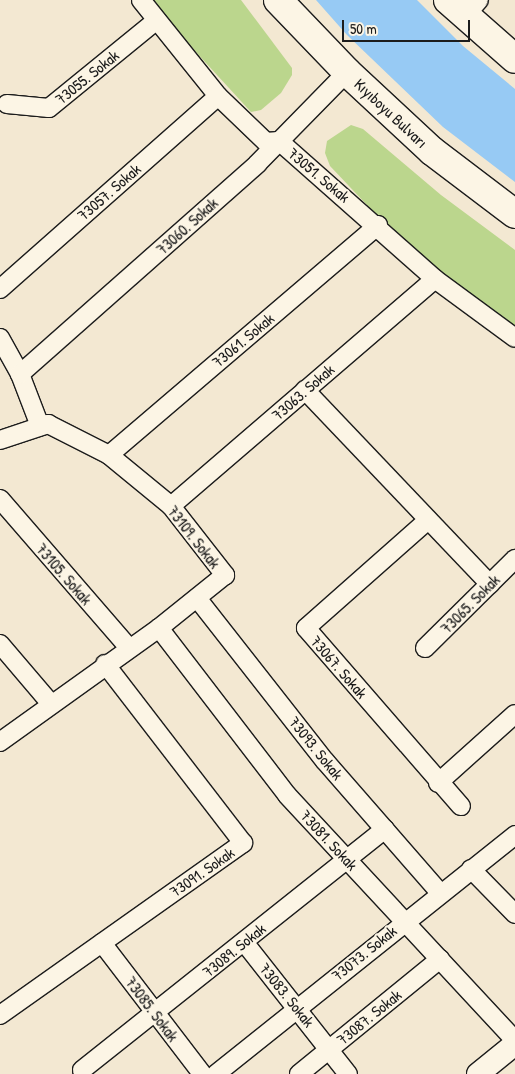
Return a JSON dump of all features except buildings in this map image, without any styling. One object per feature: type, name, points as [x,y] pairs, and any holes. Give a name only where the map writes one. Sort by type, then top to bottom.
[{"type":"main road","name":"Kıyıboyu Bulvarı","points":[[278,0],[347,72],[432,151],[515,214]]},
{"type":"main road","points":[[464,5],[515,59]]},
{"type":"street","name":"73051. Sokak","points":[[141,0],[218,96],[266,142],[279,141],[378,225],[435,279],[515,338]]},
{"type":"street","name":"73055. Sokak","points":[[2,103],[49,108],[158,20]]},
{"type":"street","name":"73060. Sokak","points":[[20,374],[279,141],[347,72]]},
{"type":"street","name":"73057. Sokak","points":[[0,289],[218,96]]},
{"type":"street","name":"73061. Sokak","points":[[109,454],[378,225]]},
{"type":"street","name":"73063. Sokak","points":[[171,506],[435,279]]},
{"type":"street","points":[[0,338],[20,374],[40,426],[0,440]]},
{"type":"street","points":[[305,390],[490,584]]},
{"type":"street","name":"73109. Sokak","points":[[0,742],[105,664],[159,628],[225,575],[171,506],[109,454],[48,424],[40,426]]},
{"type":"street","name":"73105. Sokak","points":[[0,500],[129,648]]},
{"type":"street","name":"73067. Sokak","points":[[428,520],[306,628],[438,782],[461,806]]},
{"type":"street","name":"73065. Sokak","points":[[425,648],[515,559]]},
{"type":"street","name":"73093. Sokak","points":[[198,598],[325,761],[440,893]]},
{"type":"street","name":"73081. Sokak","points":[[159,628],[287,795],[515,1040]]},
{"type":"street","points":[[0,644],[51,704]]},
{"type":"street","name":"73091. Sokak","points":[[0,1015],[243,843],[105,664]]},
{"type":"street","points":[[438,782],[515,714]]},
{"type":"street","name":"73089. Sokak","points":[[82,1070],[385,829]]},
{"type":"street","name":"73073. Sokak","points":[[216,1074],[404,921],[515,835]]},
{"type":"street","points":[[471,869],[515,914]]},
{"type":"street","name":"73083. Sokak","points":[[244,942],[298,1008],[348,1074]]},
{"type":"street","name":"73085. Sokak","points":[[102,943],[202,1074]]},
{"type":"street","name":"73087. Sokak","points":[[299,1074],[440,959]]},
{"type":"street","points":[[478,1074],[515,1044]]},
{"type":"green space","points":[[148,0],[241,0],[292,68],[292,75],[281,93],[261,110],[251,112]]},
{"type":"green space","points":[[351,125],[363,129],[441,195],[515,250],[515,345],[458,301],[330,166],[325,153],[327,141]]},
{"type":"water","points":[[316,0],[417,0],[463,46],[515,89],[515,182],[443,127],[347,35]]}]
